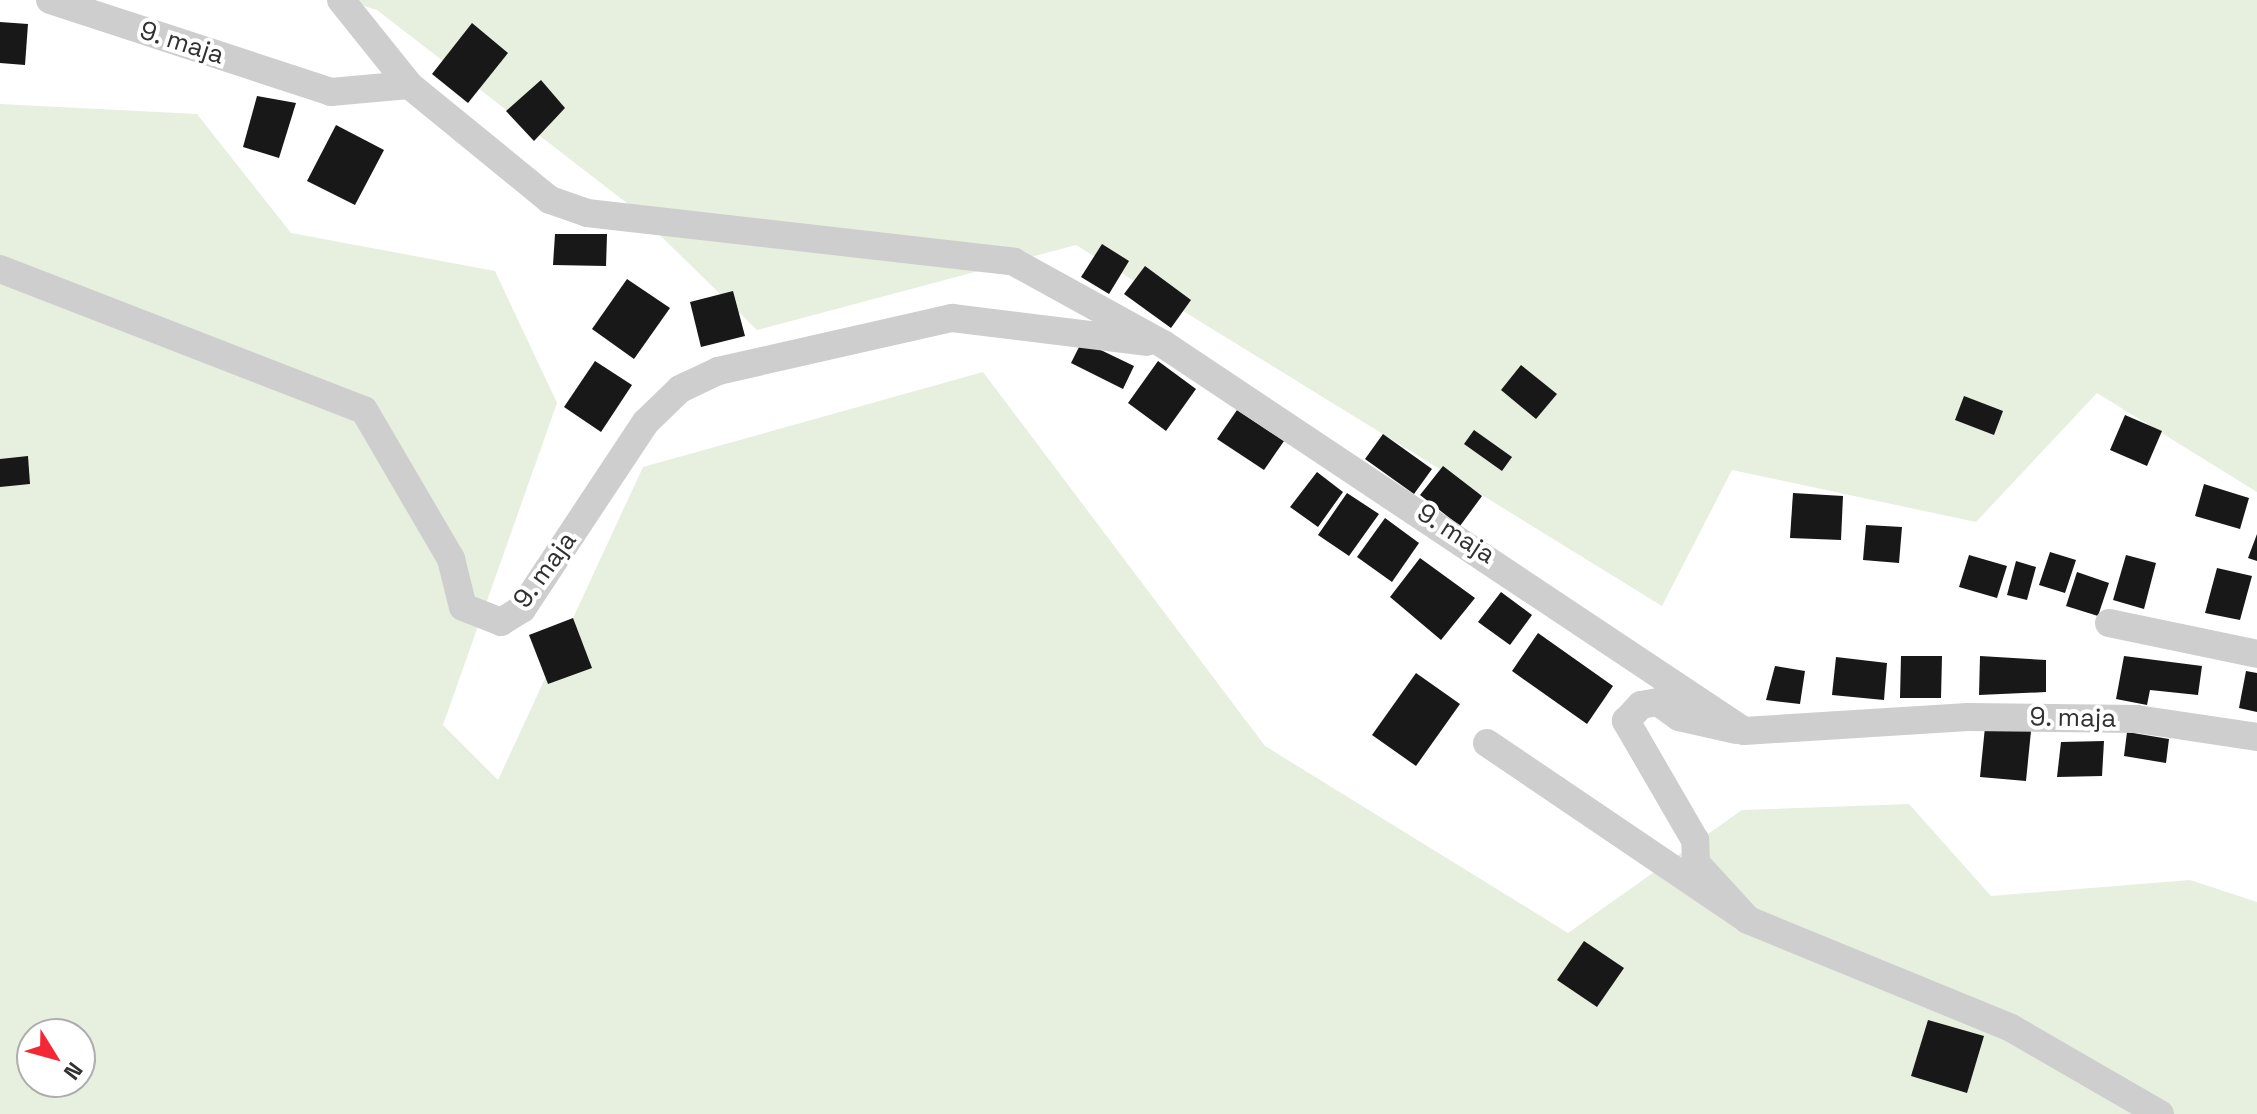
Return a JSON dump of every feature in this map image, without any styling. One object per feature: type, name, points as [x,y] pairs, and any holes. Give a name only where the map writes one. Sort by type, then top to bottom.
[{"type":"street","name":"9. maja","points":[[50,0],[331,92],[409,85]]},
{"type":"street","name":"9. maja","points":[[341,0],[409,85],[550,200],[587,213],[1014,262],[1163,344],[1744,731]]},
{"type":"street","name":"9. maja","points":[[0,269],[364,410],[451,559],[463,607],[501,622],[522,609],[646,422],[680,389],[718,371],[952,318],[1163,344]]},
{"type":"street","points":[[2109,623],[2257,654]]},
{"type":"street","name":"9. maja","points":[[1748,920],[1696,863],[1695,840],[1626,721],[1641,705],[1658,702],[1679,717],[1744,731],[2045,717],[2137,719],[2257,737]]},
{"type":"street","name":"9. maja","points":[[1487,743],[1748,920],[2011,1028],[2160,1114]]},
{"type":"green space","points":[[345,0],[2257,0],[2257,492],[2097,393],[1976,522],[1732,470],[1662,606],[1076,245],[757,330],[628,204],[377,10]]},
{"type":"green space","points":[[0,104],[197,114],[291,233],[495,271],[557,403],[443,725],[498,780],[643,467],[983,372],[1265,746],[1568,933],[1742,810],[1909,804],[1991,896],[2190,880],[2257,902],[2257,1114],[0,1114]]},
{"type":"building","points":[[0,22],[28,24],[25,65],[0,63]]},
{"type":"building","points":[[472,23],[508,53],[468,103],[432,74]]},
{"type":"building","points":[[541,80],[565,108],[534,141],[506,111]]},
{"type":"building","points":[[257,96],[296,103],[279,158],[243,147]]},
{"type":"building","points":[[336,125],[384,150],[355,205],[307,181]]},
{"type":"building","points":[[555,234],[607,234],[606,266],[553,265]]},
{"type":"building","points":[[1102,244],[1129,261],[1109,294],[1081,277]]},
{"type":"building","points":[[1145,266],[1191,300],[1171,328],[1124,294]]},
{"type":"building","points":[[627,279],[670,308],[634,359],[592,329]]},
{"type":"building","points":[[733,291],[745,336],[701,347],[690,302]]},
{"type":"building","points":[[1082,341],[1134,366],[1123,389],[1071,363]]},
{"type":"building","points":[[595,361],[632,385],[601,432],[564,407]]},
{"type":"building","points":[[1158,361],[1196,389],[1166,431],[1128,403]]},
{"type":"building","points":[[1521,365],[1557,394],[1536,419],[1501,390]]},
{"type":"building","points":[[1964,396],[2003,411],[1994,435],[1955,420]]},
{"type":"building","points":[[1237,410],[1284,441],[1264,470],[1217,439]]},
{"type":"building","points":[[2125,415],[2162,431],[2147,466],[2110,450]]},
{"type":"building","points":[[1474,430],[1512,457],[1502,471],[1464,444]]},
{"type":"building","points":[[1383,434],[1432,469],[1414,494],[1365,459]]},
{"type":"building","points":[[28,456],[30,484],[0,487],[0,459]]},
{"type":"building","points":[[1443,466],[1482,496],[1460,526],[1420,495]]},
{"type":"building","points":[[1317,472],[1343,492],[1318,527],[1290,507]]},
{"type":"building","points":[[2204,484],[2249,498],[2240,529],[2195,516]]},
{"type":"building","points":[[1347,493],[1379,514],[1349,556],[1318,535]]},
{"type":"building","points":[[1793,493],[1843,496],[1841,540],[1790,538]]},
{"type":"building","points":[[1385,518],[1419,543],[1392,582],[1357,557]]},
{"type":"building","points":[[1866,525],[1902,527],[1899,563],[1863,560]]},
{"type":"building","points":[[2257,534],[2257,561],[2248,558]]},
{"type":"building","points":[[2050,552],[2076,560],[2065,593],[2039,585]]},
{"type":"building","points":[[1969,555],[2007,566],[1997,598],[1959,587]]},
{"type":"building","points":[[2126,555],[2156,563],[2144,609],[2113,600]]},
{"type":"building","points":[[1420,558],[1475,598],[1441,640],[1390,597]]},
{"type":"building","points":[[2016,561],[2036,567],[2027,600],[2007,595]]},
{"type":"building","points":[[2217,568],[2252,576],[2240,620],[2205,613]]},
{"type":"building","points":[[2077,572],[2109,583],[2098,616],[2066,606]]},
{"type":"building","points":[[1501,592],[1532,615],[1510,645],[1478,622]]},
{"type":"building","points":[[573,618],[592,668],[548,684],[529,635]]},
{"type":"building","points":[[1538,633],[1613,686],[1587,724],[1512,671]]},
{"type":"building","points":[[1901,656],[1942,656],[1941,698],[1900,698]]},
{"type":"building","points":[[1980,656],[2046,660],[2046,692],[1979,695]]},
{"type":"building","points":[[2124,656],[2202,666],[2198,695],[2150,690],[2147,705],[2116,699]]},
{"type":"building","points":[[1836,657],[1887,663],[1884,700],[1832,695]]},
{"type":"building","points":[[1775,666],[1805,671],[1800,704],[1766,700]]},
{"type":"building","points":[[2246,671],[2257,673],[2257,712],[2239,708]]},
{"type":"building","points":[[1416,673],[1460,704],[1416,766],[1372,735]]},
{"type":"building","points":[[1985,727],[2031,731],[2026,781],[1980,777]]},
{"type":"building","points":[[2127,732],[2169,739],[2166,763],[2124,756]]},
{"type":"building","points":[[2104,741],[2102,776],[2057,777],[2061,742]]},
{"type":"building","points":[[1584,941],[1624,968],[1597,1007],[1557,980]]},
{"type":"building","points":[[1928,1020],[1984,1036],[1967,1093],[1911,1076]]}]
